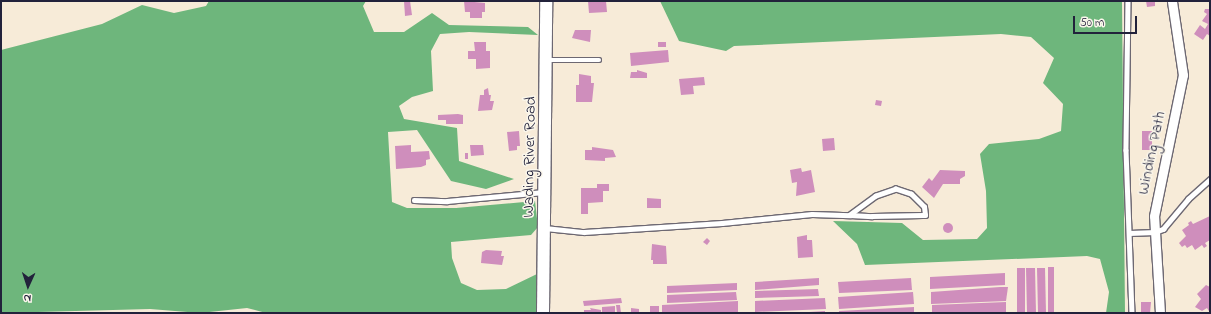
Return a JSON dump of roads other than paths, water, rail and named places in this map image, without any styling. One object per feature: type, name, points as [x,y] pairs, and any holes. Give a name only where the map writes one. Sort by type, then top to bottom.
[{"type":"main road","name":"Wading River Road","points":[[543,313],[546,192],[546,1]]},
{"type":"street","name":"Winding Path","points":[[1160,313],[1154,216],[1183,76],[1172,1]]},
{"type":"lane","name":"Winding Path","points":[[1128,1],[1126,150],[1132,313]]},
{"type":"lane","points":[[546,60],[599,60]]},
{"type":"lane","points":[[1129,233],[1155,232],[1163,229],[1188,199],[1210,179]]},
{"type":"lane","points":[[545,228],[584,232],[629,230],[812,214],[872,216],[925,215],[924,207],[911,194],[896,190],[876,196],[850,215]]},
{"type":"lane","points":[[414,200],[447,201],[546,192]]}]
